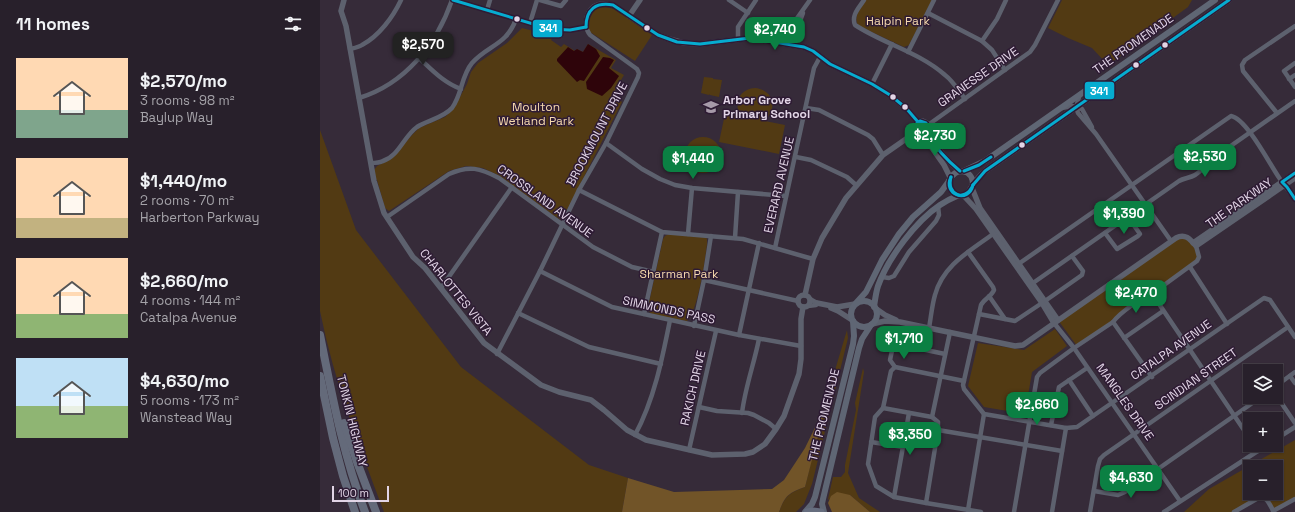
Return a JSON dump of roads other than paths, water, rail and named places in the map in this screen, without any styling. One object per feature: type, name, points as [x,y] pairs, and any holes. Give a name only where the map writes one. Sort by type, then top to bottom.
[{"type":"highway","name":"TONKIN HIGHWAY","points":[[320,335],[342,436],[365,512]]},
{"type":"highway","points":[[323,351],[344,425],[376,512]]},
{"type":"highway","name":"TONKIN HIGHWAY","points":[[320,376],[333,438],[343,476],[355,512]]},
{"type":"main road","name":"THE PROMENADE","points":[[962,171],[985,161],[1215,0]]},
{"type":"main road","name":"THE PROMENADE","points":[[973,186],[985,171],[1229,0]]},
{"type":"main road","points":[[962,171],[967,173],[972,178],[973,186],[968,193],[938,206],[906,239],[882,277],[877,290],[875,308],[876,318],[871,324],[862,327],[857,325],[852,320],[851,310],[866,292],[882,260],[899,234],[913,217],[942,190],[954,173],[962,171]]},
{"type":"main road","points":[[950,179],[950,188],[955,194],[961,195]]},
{"type":"main road","points":[[856,304],[865,301],[870,303],[875,308]]},
{"type":"main road","name":"THE PROMENADE","points":[[806,512],[812,504],[816,492],[853,344],[854,336],[852,320]]},
{"type":"main road","name":"THE PROMENADE","points":[[824,512],[822,504],[823,499],[859,348],[862,339],[871,324]]},
{"type":"main road","points":[[806,512],[820,512]]},
{"type":"street","name":"CHARLOTTES VISTA","points":[[344,0],[341,11],[346,26],[374,181],[384,213],[413,258],[425,268],[484,343],[541,385],[559,392],[591,400],[627,430],[646,440],[712,455],[745,454],[760,448],[765,444],[784,416],[799,374],[801,318],[805,307]]},
{"type":"street","points":[[350,49],[363,45],[375,35],[390,19],[401,0]]},
{"type":"street","points":[[359,98],[371,94],[388,85],[419,58],[439,31],[448,13],[452,0],[530,23],[560,30],[586,27],[585,21],[587,15],[590,9],[598,2],[613,5],[658,35],[678,42],[700,44],[738,38],[750,38],[809,49],[830,64],[872,84],[895,98],[918,122]]},
{"type":"street","points":[[487,10],[490,0]]},
{"type":"street","points":[[530,23],[537,0]]},
{"type":"street","points":[[540,0],[561,6],[566,0]]},
{"type":"street","points":[[630,16],[640,0]]},
{"type":"street","points":[[729,0],[748,13]]},
{"type":"street","points":[[738,38],[738,27],[756,0]]},
{"type":"street","points":[[864,0],[854,14],[854,23],[857,26],[929,63],[945,74],[965,99]]},
{"type":"street","points":[[908,52],[934,0]]},
{"type":"street","points":[[982,41],[997,19],[1006,0]]},
{"type":"street","name":"GRANESSE DRIVE","points":[[928,128],[965,99],[1027,55],[1033,49],[1058,0]]},
{"type":"street","points":[[782,43],[788,31],[808,2]]},
{"type":"street","points":[[795,46],[795,32],[808,2]]},
{"type":"street","points":[[928,13],[982,41],[992,50],[1006,70]]},
{"type":"street","points":[[371,164],[384,161],[395,154],[409,134],[417,127],[444,115],[452,109],[458,98],[465,76],[471,64],[480,55],[506,37],[513,27],[516,19]]},
{"type":"street","points":[[1277,113],[1242,71],[1242,65],[1245,60],[1295,26]]},
{"type":"street","name":"BROOKMOUNT DRIVE","points":[[497,354],[540,271],[579,190],[606,143],[639,73],[634,66],[592,38],[586,27]]},
{"type":"street","points":[[872,84],[892,44]]},
{"type":"street","name":"EVERARD AVENUE","points":[[775,248],[796,157],[814,68],[820,57]]},
{"type":"street","points":[[419,58],[444,80],[461,89]]},
{"type":"street","points":[[1295,63],[1284,71],[1295,87]]},
{"type":"street","points":[[1289,79],[1295,75]]},
{"type":"street","points":[[1077,107],[1080,94]]},
{"type":"street","points":[[1033,283],[1145,204],[1184,178],[1196,174],[1205,168],[1215,157],[1295,101]]},
{"type":"street","points":[[1060,108],[1072,106],[1083,111],[1096,134],[1171,241]]},
{"type":"street","points":[[806,108],[819,110],[868,135],[873,139],[883,155]]},
{"type":"street","points":[[1017,265],[1230,116],[1238,118],[1250,132],[1295,199]]},
{"type":"street","points":[[918,122],[924,121],[930,136],[950,163],[962,171]]},
{"type":"street","points":[[916,132],[915,126],[918,122]]},
{"type":"street","points":[[922,134],[928,128]]},
{"type":"street","points":[[805,307],[810,303],[807,297],[813,259],[833,217],[856,185],[883,155],[916,132]]},
{"type":"street","points":[[916,132],[922,134],[944,165],[950,179]]},
{"type":"street","points":[[606,143],[642,169],[675,185],[692,188],[786,196]]},
{"type":"street","points":[[796,157],[811,160],[847,177],[856,185]]},
{"type":"street","name":"CROSSLAND AVENUE","points":[[387,217],[449,174],[460,169],[474,168],[485,170],[499,178],[593,247],[632,267],[654,272]]},
{"type":"street","name":"THE PARKWAY","points":[[1194,245],[1295,173]]},
{"type":"street","name":"THE PARKWAY","points":[[1283,183],[1295,178]]},
{"type":"street","name":"MANGLES DRIVE","points":[[973,186],[982,214],[994,234],[1044,302]]},
{"type":"street","points":[[441,288],[512,188]]},
{"type":"street","points":[[688,234],[692,188]]},
{"type":"street","points":[[579,190],[662,232],[735,238],[759,243],[813,259]]},
{"type":"street","points":[[735,238],[738,192]]},
{"type":"street","name":"MANGLES DRIVE","points":[[961,195],[982,214],[1017,265],[1033,283],[1056,322],[1180,501]]},
{"type":"street","points":[[882,277],[889,278],[894,276],[909,252],[936,221],[939,215],[938,206]]},
{"type":"street","points":[[1105,233],[1117,249],[1138,236],[1140,234],[1128,216]]},
{"type":"street","points":[[644,314],[662,232]]},
{"type":"street","points":[[929,328],[935,294],[942,278],[955,261],[994,234]]},
{"type":"street","points":[[694,326],[704,280],[711,236]]},
{"type":"street","points":[[871,324],[885,321],[900,322],[1018,346],[1025,344],[1171,241],[1180,236],[1184,236],[1187,237],[1194,245],[1199,254],[1199,259],[1190,267],[1160,288],[1153,295],[1146,296],[1113,322],[1039,374],[1014,512]]},
{"type":"street","points":[[740,335],[759,243]]},
{"type":"street","points":[[968,252],[993,287],[993,293],[984,300],[981,305],[963,384],[964,389],[984,414],[968,510]]},
{"type":"street","points":[[979,314],[1016,321],[1082,275],[1083,271],[1072,256]]},
{"type":"street","points":[[1190,267],[1227,324]]},
{"type":"street","name":"SIMMONDS PASS","points":[[540,271],[612,307],[694,326],[801,346]]},
{"type":"street","points":[[704,280],[798,301],[799,305],[805,307],[817,304],[840,307],[856,304]]},
{"type":"street","points":[[1153,295],[1243,428]]},
{"type":"street","points":[[798,301],[801,296],[807,297],[817,304],[835,310],[852,320]]},
{"type":"street","points":[[989,296],[1005,319]]},
{"type":"street","name":"CATALPA AVENUE","points":[[984,414],[1066,428],[1077,427],[1264,298],[1270,300],[1295,337]]},
{"type":"street","points":[[875,308],[886,316],[900,322]]},
{"type":"street","points":[[1124,338],[1164,311]]},
{"type":"street","points":[[518,313],[588,347],[661,364]]},
{"type":"street","points":[[635,435],[654,389],[670,320]]},
{"type":"street","points":[[1113,322],[1152,376]]},
{"type":"street","name":"SCINDIAN STREET","points":[[1090,512],[1098,466],[1100,459],[1104,455],[1288,327]]},
{"type":"street","name":"RAKICH DRIVE","points":[[689,450],[716,330]]},
{"type":"street","points":[[932,417],[950,332]]},
{"type":"street","points":[[742,413],[745,393],[760,339]]},
{"type":"street","points":[[945,354],[897,344],[893,346],[890,360],[894,367],[964,381]]},
{"type":"street","points":[[894,367],[891,371],[883,408],[875,417],[871,442],[868,464],[876,486],[894,497],[981,512]]},
{"type":"street","points":[[1051,425],[1058,390],[1061,385],[1088,368]]},
{"type":"street","points":[[1283,381],[1295,372]]},
{"type":"street","points":[[1290,376],[1295,383]]},
{"type":"street","points":[[1069,380],[1093,416]]},
{"type":"street","points":[[1094,491],[1122,494],[1251,404]]},
{"type":"street","points":[[1282,404],[1295,423]]},
{"type":"street","points":[[699,407],[717,411],[754,415],[769,423],[776,429]]},
{"type":"street","points":[[883,408],[932,417],[938,422],[926,503]]},
{"type":"street","points":[[894,497],[909,413]]},
{"type":"street","points":[[1283,435],[1295,427]]},
{"type":"street","points":[[1052,512],[1066,428]]},
{"type":"street","points":[[938,430],[1062,451]]},
{"type":"street","points":[[871,442],[903,447]]},
{"type":"street","points":[[1164,512],[1256,452]]},
{"type":"street","points":[[1234,512],[1260,497],[1265,499],[1274,511],[1295,499]]},
{"type":"place","name":"Arbor Grove Primary School","points":[[711,107]]},
{"type":"park label","name":"Halpin Park","points":[[898,21]]},
{"type":"park label","name":"Moulton Wetland Park","points":[[536,114]]},
{"type":"park label","name":"Sharman Park","points":[[679,274]]}]
